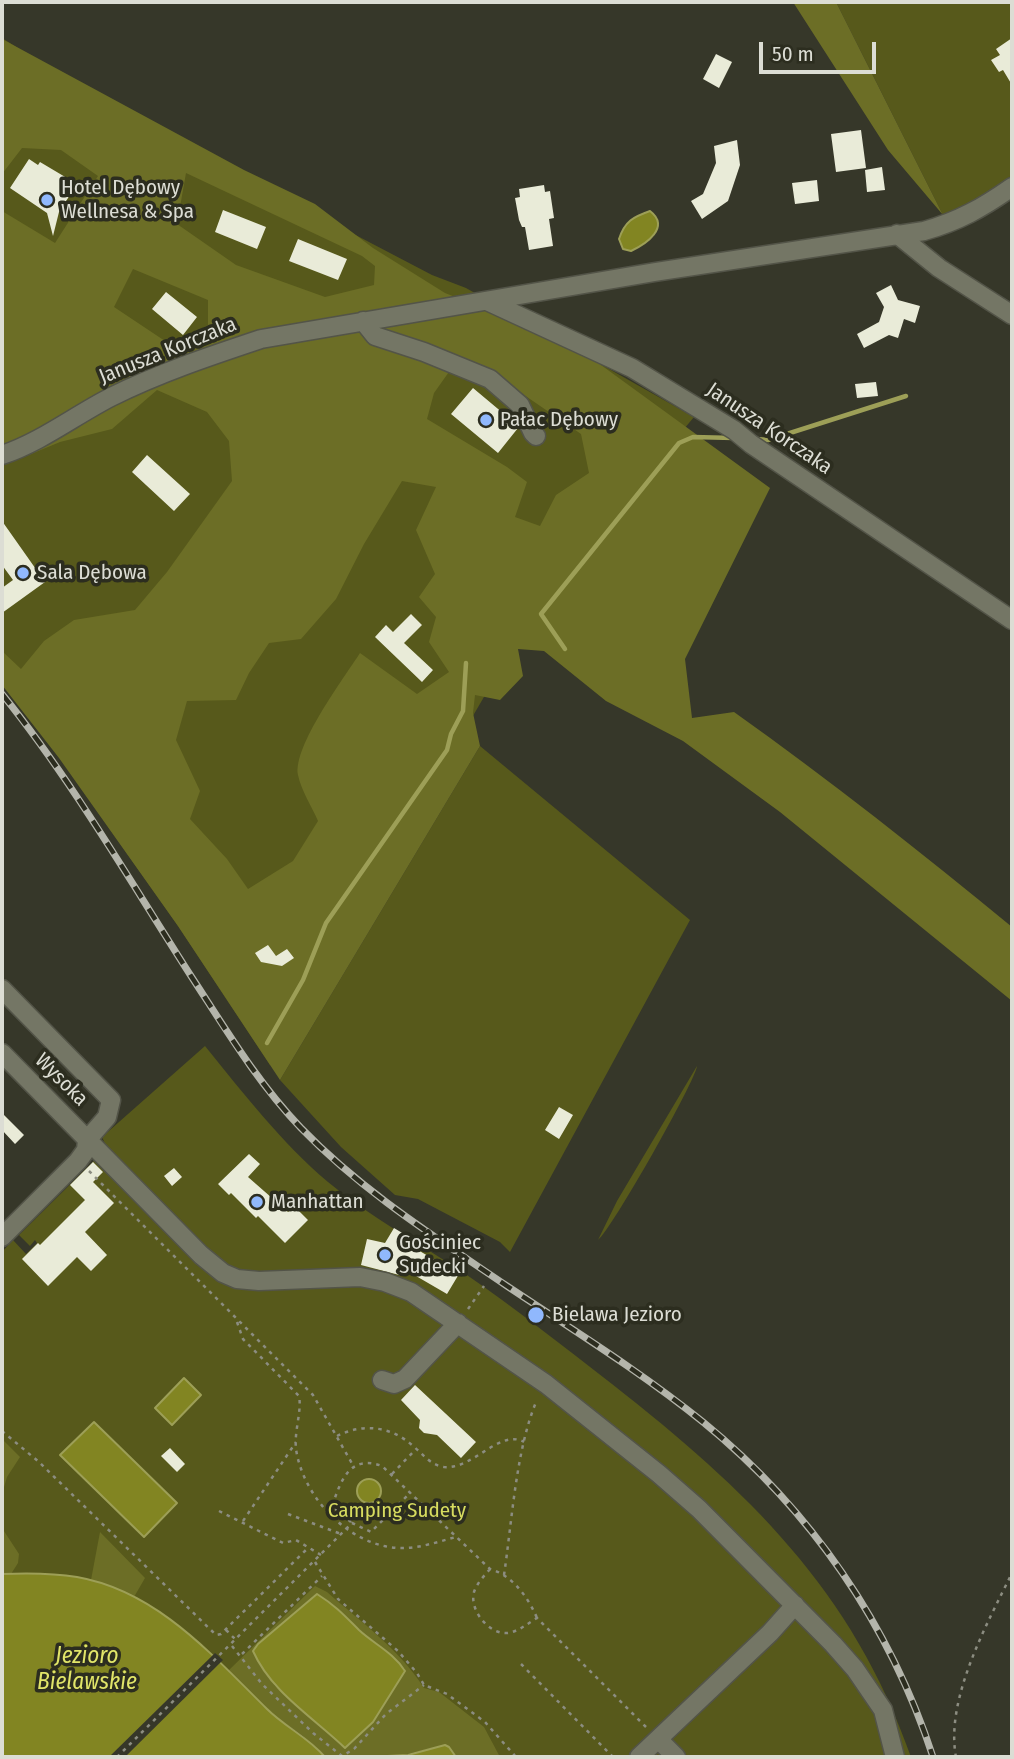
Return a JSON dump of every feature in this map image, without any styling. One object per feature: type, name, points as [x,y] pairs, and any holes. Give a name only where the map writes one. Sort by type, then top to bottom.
[{"type":"street","name":"Janusza Korczaka","points":[[2,455],[34,442],[112,397],[206,357],[261,340],[949,224],[977,211],[1012,187]]},
{"type":"street","points":[[897,234],[939,268],[1012,315]]},
{"type":"street","points":[[523,295],[535,323]]},
{"type":"street","name":"Janusza Korczaka","points":[[487,301],[632,368],[734,430],[1012,620]]},
{"type":"street","points":[[363,321],[375,336],[491,379],[520,405],[537,436]]},
{"type":"street","points":[[2,989],[111,1100],[107,1117],[87,1140],[86,1150],[78,1161],[2,1237]]},
{"type":"street","name":"Wysoka","points":[[2,1053],[201,1255],[223,1273],[237,1279],[259,1281],[360,1277],[385,1282],[411,1292],[545,1384],[689,1500],[734,1542],[848,1661],[883,1710],[895,1757]]},
{"type":"street","points":[[382,1380],[394,1384],[405,1379],[458,1323]]},
{"type":"street","points":[[639,1757],[770,1633],[795,1605]]},
{"type":"street","points":[[658,1739],[676,1757]]},
{"type":"path","points":[[85,1167],[315,1398],[354,1467]]},
{"type":"path","points":[[458,1323],[484,1286]]},
{"type":"path","points":[[237,1318],[242,1338],[299,1396],[296,1443],[301,1470],[312,1492],[327,1511],[347,1528],[371,1541],[397,1548],[421,1546],[456,1537]]},
{"type":"path","points":[[504,1576],[524,1443],[531,1415],[545,1384]]},
{"type":"path","points":[[337,1436],[355,1429],[381,1429],[398,1435],[431,1462],[448,1467],[476,1458],[509,1439],[516,1438],[524,1443]]},
{"type":"path","points":[[2,1431],[38,1462],[214,1634],[220,1634],[226,1629],[309,1547]]},
{"type":"path","points":[[243,1522],[296,1443]]},
{"type":"path","points":[[392,1474],[416,1449]]},
{"type":"path","points":[[411,1492],[371,1532],[352,1523],[332,1506],[345,1475],[354,1467],[373,1464],[382,1466],[411,1492],[490,1569],[518,1588],[537,1618],[658,1739]]},
{"type":"path","points":[[219,1511],[283,1543],[296,1540],[321,1555]]},
{"type":"path","points":[[288,1514],[342,1534]]},
{"type":"path","points":[[117,1757],[352,1523]]},
{"type":"path","points":[[315,1562],[338,1599],[398,1651],[424,1685],[447,1694],[485,1722],[516,1757]]},
{"type":"path","points":[[490,1569],[480,1580],[473,1595],[476,1613],[489,1627],[504,1633],[519,1630],[537,1618]]},
{"type":"path","points":[[956,1757],[956,1722],[962,1688],[1012,1573]]},
{"type":"path","points":[[241,1655],[322,1576]]},
{"type":"path","points":[[226,1629],[236,1640]]},
{"type":"path","points":[[231,1645],[262,1684],[313,1733],[342,1756],[359,1745],[386,1714],[424,1685]]},
{"type":"path","points":[[521,1664],[613,1757]]},
{"type":"green space","points":[[836,2],[1012,2],[1012,176],[982,198],[943,215]]},
{"type":"green space","points":[[2,38],[113,108],[432,275],[466,288],[694,417],[538,604],[270,1065],[178,926],[2,676]]},
{"type":"green space","points":[[480,746],[690,920],[510,1252],[500,1242],[418,1199],[395,1195],[341,1147],[280,1080]]},
{"type":"green space","name":"Camping Sudety","points":[[205,1046],[279,1134],[328,1182],[539,1327],[661,1424],[751,1505],[827,1594],[859,1643],[887,1697],[911,1757],[325,1757],[303,1736],[271,1713],[220,1663],[2,1594],[2,1252],[13,1240],[26,1254],[37,1243],[35,1240],[30,1246],[19,1235],[107,1148],[102,1137]]},
{"type":"green space","points":[[697,1066],[683,1098],[652,1154],[598,1240],[617,1201]]},
{"type":"shaded area","points":[[793,2],[836,2],[943,215],[888,150]]},
{"type":"shaded area","points":[[2,39],[244,170],[315,204],[373,248],[445,293],[568,341],[770,488],[685,659],[692,718],[734,712],[875,817],[1012,927],[1012,1001],[780,812],[683,741],[606,701],[544,651],[518,649],[523,676],[500,700],[475,695],[473,713],[480,746],[280,1080],[178,926],[59,758],[2,685],[2,651],[21,669],[44,641],[74,620],[135,610],[167,572],[232,481],[229,441],[207,412],[157,390],[112,429],[60,442],[2,466],[2,211],[55,243],[98,176],[61,150],[22,148],[2,174]],"holes":[[[186,173],[362,256],[375,266],[374,285],[325,297],[236,265],[177,224]],[[133,269],[208,300],[208,325],[171,345],[114,307]],[[456,362],[495,375],[581,434],[589,473],[556,495],[540,526],[515,517],[527,482],[427,419],[434,393]],[[402,481],[436,487],[416,530],[435,574],[419,597],[436,617],[429,642],[449,672],[417,694],[360,653],[321,712],[303,747],[299,762],[299,781],[318,821],[293,861],[248,889],[227,859],[190,819],[200,791],[176,740],[187,701],[236,700],[249,673],[269,643],[301,639],[336,599],[364,544]]]},
{"type":"shaded area","points":[[2,1439],[20,1457],[7,1477],[2,1494]]},
{"type":"shaded area","points":[[2,1528],[19,1554],[18,1563],[11,1574],[2,1574]]},
{"type":"shaded area","points":[[100,1532],[145,1578],[134,1597],[91,1580]]},
{"type":"shaded area","points":[[315,1586],[327,1592],[379,1637],[403,1661],[424,1688],[439,1692],[484,1727],[500,1757],[456,1757],[445,1745],[403,1755],[325,1757],[303,1736],[271,1713],[228,1671]],"holes":[[[317,1594],[405,1669],[373,1722],[346,1748],[275,1686],[260,1666],[255,1647]]]},
{"type":"water","points":[[650,211],[658,223],[654,234],[631,251],[623,249],[619,239],[624,228],[634,218]]},
{"type":"water","points":[[184,1378],[201,1395],[172,1425],[155,1408]]},
{"type":"water","points":[[94,1422],[177,1503],[144,1537],[60,1455]]},
{"type":"water","points":[[369,1479],[380,1486],[381,1491],[374,1502],[369,1503],[358,1496],[357,1491],[364,1480]]},
{"type":"water","name":"Jezioro Bielawskie","points":[[2,1574],[77,1577],[106,1584],[133,1596],[158,1611],[204,1647],[274,1715],[325,1757],[2,1757]]},
{"type":"water","points":[[317,1594],[390,1654],[405,1671],[373,1722],[345,1748],[282,1692],[261,1666],[253,1651]]},
{"type":"water","points":[[445,1745],[456,1757],[367,1757],[408,1755]]},
{"type":"pier","points":[[215,1653],[223,1660],[125,1757],[109,1757]]},
{"type":"building","points":[[1012,38],[1012,85],[1003,70],[999,72],[991,60],[1000,55],[996,49]]},
{"type":"building","points":[[716,54],[732,62],[719,88],[703,79]]},
{"type":"building","points":[[861,130],[866,168],[836,172],[831,134]]},
{"type":"building","points":[[737,140],[740,165],[728,201],[702,219],[691,201],[703,194],[716,163],[714,146]]},
{"type":"building","name":"Hotel Dębowy Wellnesa & Spa","points":[[29,159],[38,165],[40,162],[77,184],[59,212],[53,236],[47,213],[10,188]]},
{"type":"building","points":[[882,167],[885,190],[867,192],[865,170]]},
{"type":"building","points":[[817,180],[819,201],[795,204],[792,183]]},
{"type":"building","points":[[544,185],[545,192],[550,191],[554,218],[549,219],[553,246],[529,250],[525,227],[522,227],[519,220],[515,198],[520,197],[519,189]]},
{"type":"building","points":[[223,210],[266,227],[257,249],[215,232]]},
{"type":"building","points":[[298,239],[347,259],[338,280],[289,261]]},
{"type":"building","points":[[891,285],[898,300],[920,306],[915,323],[904,319],[898,338],[889,335],[864,348],[857,334],[879,322],[884,307],[876,293]]},
{"type":"building","points":[[166,292],[197,317],[183,335],[152,309]]},
{"type":"building","points":[[876,382],[878,396],[857,398],[855,384]]},
{"type":"building","name":"Pałac Dębowy","points":[[473,388],[518,428],[498,453],[451,414]]},
{"type":"building","points":[[147,455],[190,494],[174,511],[132,472]]},
{"type":"building","name":"Sala Dębowa","points":[[2,521],[45,582],[2,613],[2,588],[13,580],[2,565]]},
{"type":"building","points":[[411,614],[422,625],[404,643],[433,670],[422,682],[375,637],[386,625],[393,632]]},
{"type":"building","points":[[268,945],[276,956],[287,949],[294,958],[282,966],[261,962],[255,953]]},
{"type":"building","points":[[559,1107],[573,1115],[559,1139],[545,1130]]},
{"type":"building","points":[[2,1113],[24,1135],[15,1144],[2,1130]]},
{"type":"building","name":"Manhattan","points":[[249,1154],[260,1164],[248,1177],[288,1212],[295,1207],[308,1220],[285,1243],[258,1216],[256,1218],[218,1184]]},
{"type":"building","points":[[93,1162],[103,1172],[93,1182],[114,1203],[85,1232],[107,1255],[91,1271],[77,1257],[48,1286],[22,1259],[85,1200],[70,1185]]},
{"type":"building","points":[[174,1168],[182,1177],[172,1186],[164,1176]]},
{"type":"building","points":[[394,1228],[414,1240],[411,1246],[459,1274],[447,1294],[404,1269],[403,1276],[361,1265],[367,1239],[385,1243]]},
{"type":"building","points":[[415,1385],[476,1442],[461,1458],[437,1435],[424,1433],[419,1428],[420,1420],[401,1400]]},
{"type":"building","points":[[170,1448],[185,1464],[177,1472],[161,1456]]},
{"type":"waterway","points":[[757,439],[768,440],[906,396]]},
{"type":"waterway","points":[[565,649],[541,614],[679,443],[693,437],[734,438]]},
{"type":"waterway","points":[[267,1043],[303,980],[326,923],[447,750],[451,734],[463,711],[466,663]]},
{"type":"railway","points":[[2,694],[77,797],[229,1035],[285,1110],[324,1151],[374,1193],[453,1250],[656,1386],[742,1456],[812,1532],[870,1616],[894,1661],[933,1757]]},
{"type":"place","name":"Hotel Dębowy Wellnesa & Spa","points":[[47,200]]},
{"type":"place","name":"Pałac Dębowy","points":[[486,420]]},
{"type":"place","name":"Sala Dębowa","points":[[23,573]]},
{"type":"place","name":"Manhattan","points":[[257,1202]]},
{"type":"place","name":"Gościniec Sudecki","points":[[385,1255]]},
{"type":"place","name":"Bielawa Jezioro","points":[[536,1315]]}]
